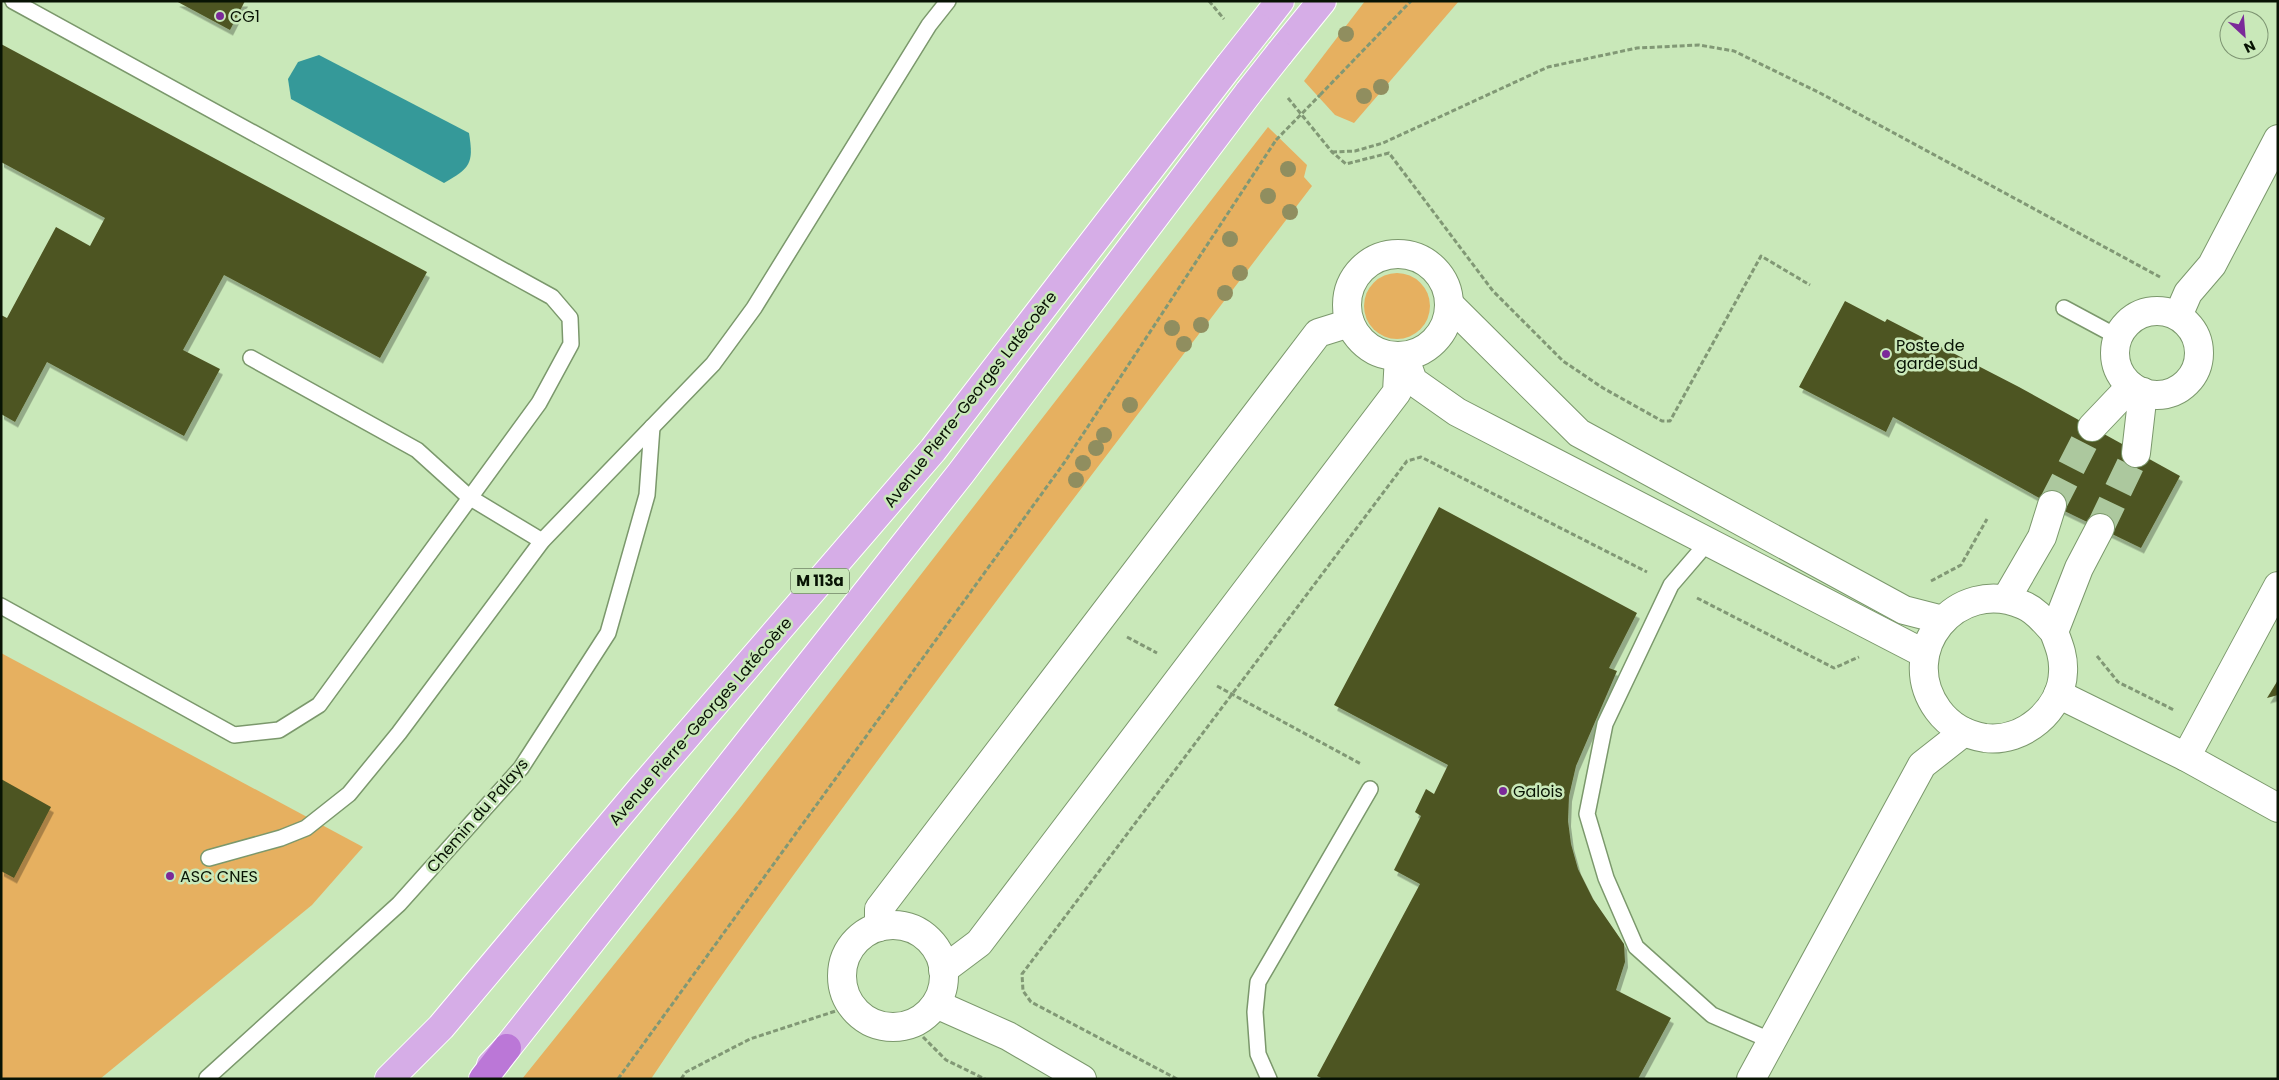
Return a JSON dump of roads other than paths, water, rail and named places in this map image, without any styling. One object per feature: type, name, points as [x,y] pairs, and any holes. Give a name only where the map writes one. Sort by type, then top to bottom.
[{"type":"highway","points":[[483,1079],[507,1048]]},
{"type":"main road","points":[[1259,28],[1275,1]]},
{"type":"main road","name":"Avenue Pierre-Georges Latécoère","points":[[389,1079],[441,1027],[641,789],[933,450],[1280,1]]},
{"type":"main road","name":"M 113a","points":[[478,1079],[507,1048],[961,473],[1249,92],[1322,1]]},
{"type":"street","points":[[2183,304],[2189,325],[2196,336],[2199,350],[2198,364],[2192,376],[2182,386],[2170,393],[2156,394],[2137,389],[2122,376],[2116,363],[2115,350],[2118,337],[2126,324],[2137,316],[2150,311],[2164,311],[2183,304],[2212,265],[2278,139]]},
{"type":"street","points":[[1389,255],[1407,255],[1423,261],[1436,272],[1445,287],[1449,304],[1447,319],[1436,338],[1418,352],[1401,356],[1383,354],[1369,348],[1358,337],[1350,324],[1347,309],[1348,294],[1353,280],[1363,268],[1375,260],[1389,255]]},
{"type":"street","points":[[1449,304],[1579,433],[1904,610],[1943,620]]},
{"type":"street","points":[[879,927],[879,909],[1318,333],[1350,324]]},
{"type":"street","points":[[1401,356],[1414,382],[1456,412],[1925,654]]},
{"type":"street","points":[[943,970],[979,943],[1397,392],[1401,356]]},
{"type":"street","points":[[2092,427],[2137,389]]},
{"type":"street","points":[[2136,453],[2137,389]]},
{"type":"street","points":[[2006,599],[2042,536],[2052,505]]},
{"type":"street","points":[[2054,632],[2080,568],[2100,528]]},
{"type":"street","points":[[2186,757],[2278,586]]},
{"type":"street","points":[[1988,598],[2006,599],[2024,605],[2041,617],[2054,632],[2062,652],[2063,673],[2058,694],[2047,713],[2030,728],[2008,736],[1986,738],[1964,732],[1945,719],[1931,700],[1923,677],[1925,654],[1931,636],[1943,620],[1956,609],[1971,602],[1988,598]]},
{"type":"street","points":[[2058,694],[2186,757],[2278,808]]},
{"type":"street","points":[[1751,1079],[1922,765],[1964,732]]},
{"type":"street","points":[[897,926],[914,930],[928,939],[938,953],[943,970],[944,982],[936,1004],[924,1016],[910,1025],[894,1028],[878,1025],[863,1018],[851,1006],[844,992],[841,976],[844,960],[852,945],[864,934],[879,927],[897,926]]},
{"type":"street","points":[[936,1004],[1008,1036],[1082,1079]]},
{"type":"lane","points":[[1,606],[234,735],[279,730],[319,705],[539,403],[571,344],[570,318],[552,297],[13,1]]},
{"type":"lane","points":[[209,858],[282,838],[306,828],[349,794],[399,732],[542,541],[713,364],[754,308],[928,25],[948,1]]},
{"type":"lane","points":[[2064,308],[2118,337]]},
{"type":"lane","points":[[251,358],[417,450],[469,497],[542,541]]},
{"type":"lane","name":"Chemin du Palays","points":[[207,1078],[399,904],[520,768],[608,633],[647,495],[652,427]]},
{"type":"lane","points":[[1708,542],[1672,585],[1605,724],[1587,814],[1606,878],[1636,947],[1712,1015],[1772,1041]]},
{"type":"lane","points":[[1269,1079],[1258,1054],[1255,1012],[1258,982],[1370,789]]},
{"type":"water","points":[[319,55],[469,133],[471,152],[465,169],[444,183],[291,99],[288,79],[298,62]]},
{"type":"tunnel","points":[[2052,505],[2092,427]]},
{"type":"tunnel","points":[[2100,528],[2136,453]]},
{"type":"place","name":"CG1","points":[[220,16]]},
{"type":"place","name":"Poste de garde sud","points":[[1886,354]]},
{"type":"place","name":"Galois","points":[[1503,791]]},
{"type":"place","name":"ASC CNES","points":[[170,876]]}]
